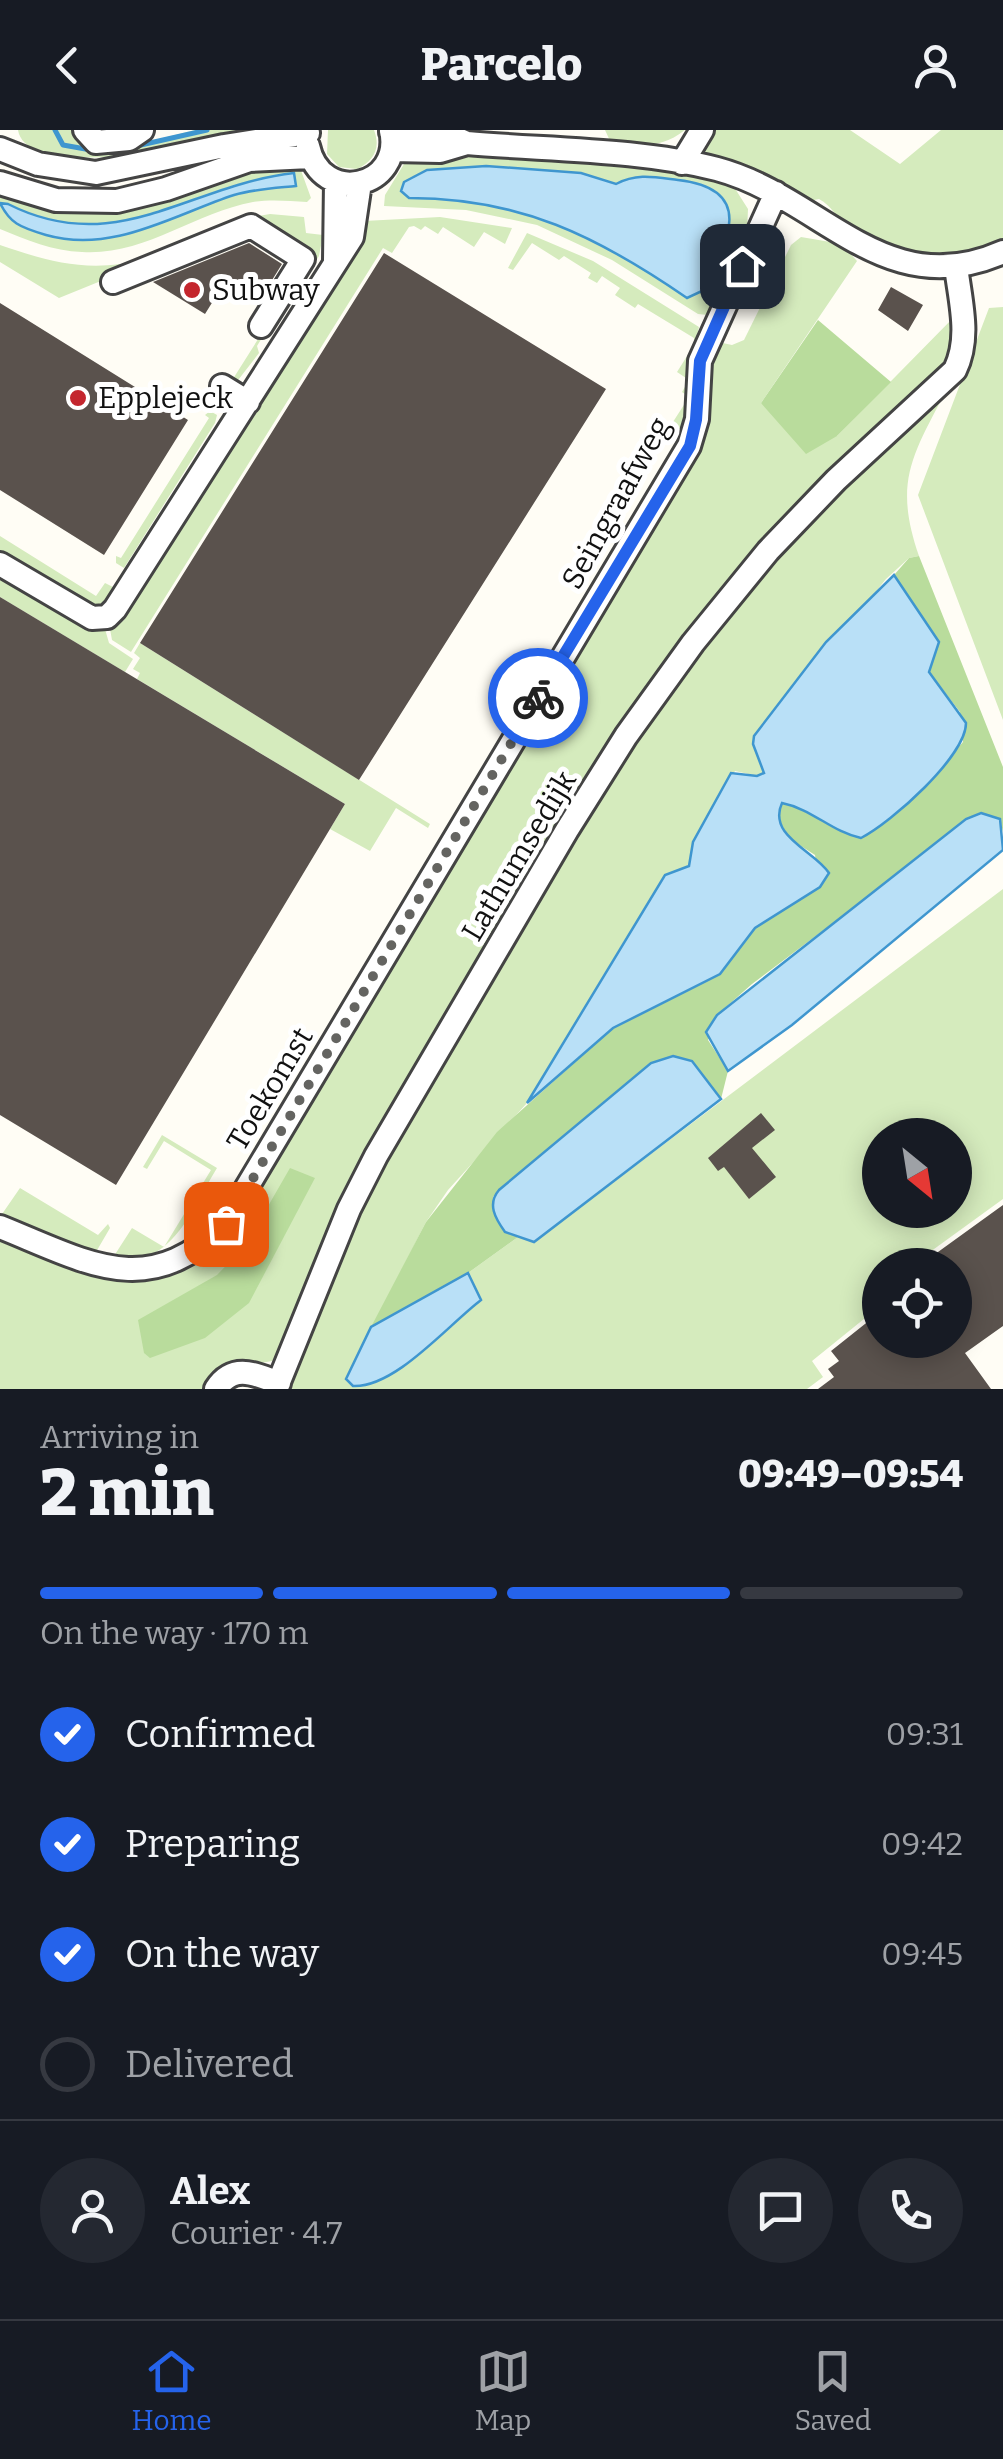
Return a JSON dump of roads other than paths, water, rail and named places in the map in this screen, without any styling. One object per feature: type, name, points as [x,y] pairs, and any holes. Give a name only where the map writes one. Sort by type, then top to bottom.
[{"type":"street","points":[[85,130],[96,142],[129,138],[142,130]]},
{"type":"street","points":[[682,162],[702,130]]},
{"type":"street","points":[[0,148],[38,164],[96,174],[309,132],[310,157],[325,176],[336,182],[360,183],[381,171],[391,137],[446,134],[467,142],[591,142],[717,170],[776,193],[872,252],[922,267],[980,262],[1003,252]]},
{"type":"street","points":[[0,183],[56,200],[117,201],[166,190],[249,160],[310,157]]},
{"type":"street","points":[[334,260],[336,182]]},
{"type":"street","points":[[0,564],[92,618],[106,616],[132,585],[352,237],[360,183]]},
{"type":"street","name":"Seingraafweg","points":[[462,824],[690,446],[700,361],[776,193]]},
{"type":"street","points":[[112,282],[251,226],[304,259],[261,326]]},
{"type":"street","name":"Lathumsedijk","points":[[216,1389],[234,1373],[247,1371],[278,1386],[349,1209],[376,1156],[626,736],[693,643],[768,551],[836,480],[955,370],[963,354],[964,334],[956,266]]},
{"type":"street","points":[[222,386],[248,402]]},
{"type":"street","name":"Toekomst","points":[[0,1227],[102,1268],[129,1270],[165,1266],[208,1242],[226,1224],[462,824]]},
{"type":"water","points":[[486,166],[581,173],[616,184],[646,177],[703,185],[719,194],[727,206],[727,237],[702,291],[687,298],[621,256],[556,225],[487,205],[409,198],[401,191],[404,182],[427,170]]},
{"type":"water","points":[[294,173],[296,186],[242,193],[142,230],[95,240],[71,240],[29,229],[12,220],[0,203],[47,219],[84,224],[118,222],[256,180]]},
{"type":"water","points":[[894,575],[939,642],[929,672],[966,723],[954,753],[907,804],[861,838],[782,803],[779,815],[787,834],[829,873],[820,887],[755,928],[720,974],[613,1028],[527,1103],[665,875],[689,866],[693,842],[731,773],[764,773],[753,744],[754,736],[826,642]]},
{"type":"water","points":[[981,813],[1000,819],[1003,850],[792,1025],[728,1071],[706,1032],[717,1015],[966,819]]},
{"type":"water","points":[[673,1056],[692,1061],[721,1099],[534,1242],[505,1232],[493,1206],[499,1190],[651,1063]]},
{"type":"water","points":[[468,1273],[481,1300],[437,1339],[386,1377],[353,1386],[346,1379],[371,1327]]},
{"type":"waterway","points":[[55,130],[63,145],[91,150]]},
{"type":"waterway","points":[[132,147],[207,130]]},
{"type":"place","name":"Subway","points":[[192,290]]},
{"type":"place","name":"Epplejeck","points":[[78,398]]}]
